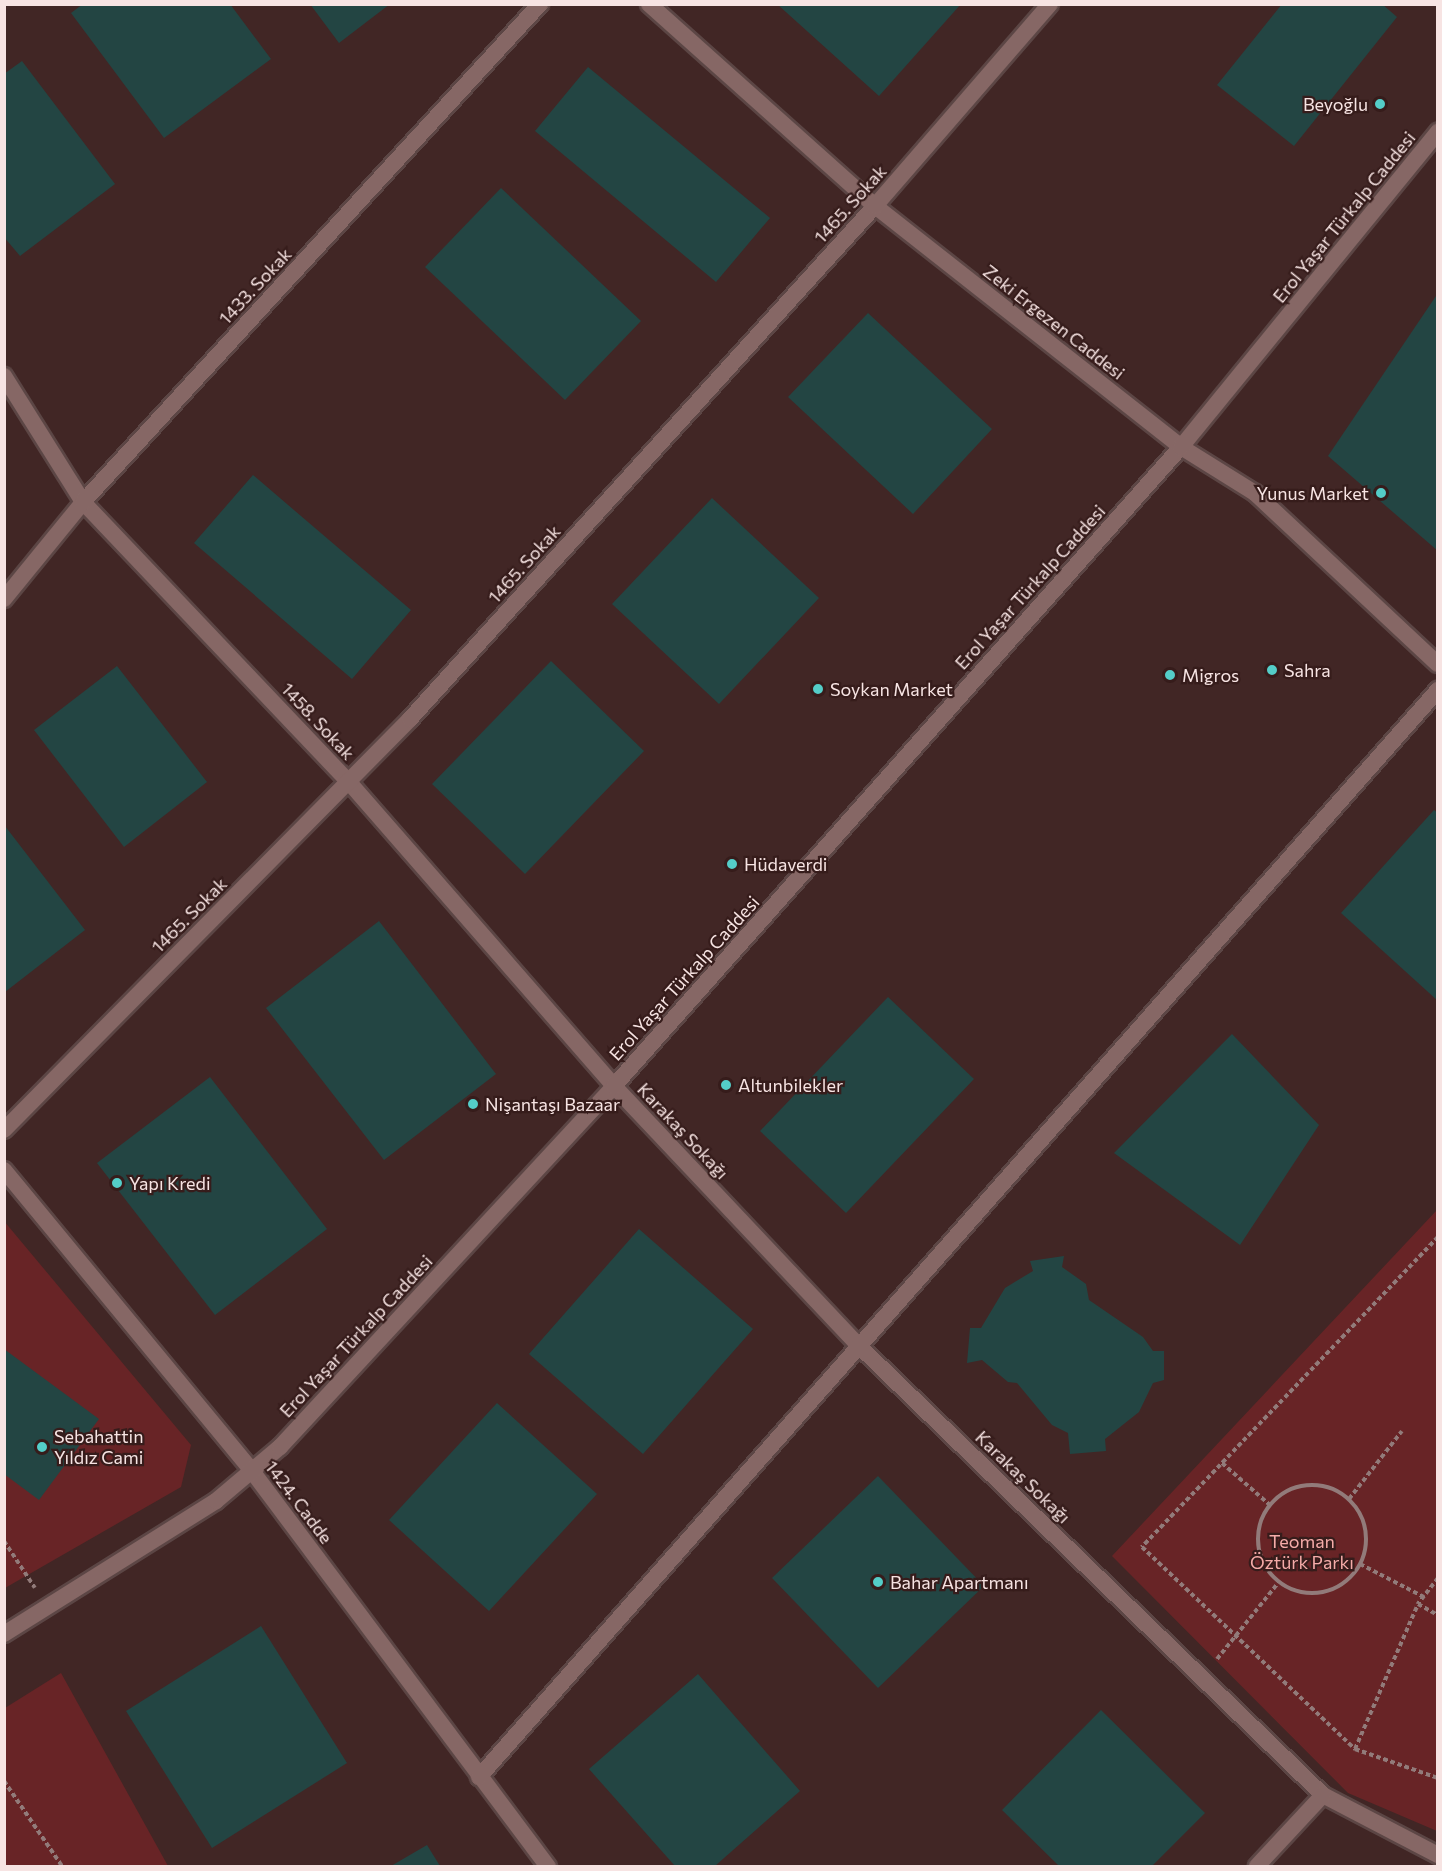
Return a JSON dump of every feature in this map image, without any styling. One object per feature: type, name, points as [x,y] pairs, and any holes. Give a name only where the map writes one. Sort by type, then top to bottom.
[{"type":"street","name":"1433. Sokak","points":[[4,599],[83,501],[540,4]]},
{"type":"street","name":"Zeki Ergezen Caddesi","points":[[649,4],[875,206],[1181,447],[1255,493],[1437,664]]},
{"type":"street","name":"1465. Sokak","points":[[4,1130],[348,781],[875,206],[1050,4]]},
{"type":"street","name":"Erol Yaşar Türkalp Caddesi","points":[[4,1634],[216,1501],[252,1471],[614,1086],[1181,447],[1437,132]]},
{"type":"street","name":"1458. Sokak","points":[[4,376],[83,501],[348,781],[614,1086]]},
{"type":"street","points":[[479,1777],[1437,690]]},
{"type":"street","name":"Karakaş Sokağı","points":[[614,1086],[859,1346],[1323,1796],[1437,1855]]},
{"type":"street","name":"1424. Cadde","points":[[4,1170],[252,1471],[479,1777],[548,1866]]},
{"type":"street","points":[[1257,1866],[1323,1796]]},
{"type":"path","points":[[1437,1237],[1142,1547],[1355,1749],[1437,1778]]},
{"type":"path","points":[[1349,1499],[1402,1431]]},
{"type":"path","points":[[1222,1463],[1270,1505]]},
{"type":"path","points":[[1300,1486],[1334,1490],[1349,1499],[1366,1530],[1360,1564],[1339,1587],[1324,1592],[1300,1592],[1279,1582],[1267,1570],[1258,1537],[1270,1505],[1300,1486]]},
{"type":"path","points":[[4,1541],[48,1607]]},
{"type":"path","points":[[1360,1564],[1424,1597]]},
{"type":"path","points":[[1355,1749],[1418,1604],[1437,1578]]},
{"type":"path","points":[[1237,1637],[1279,1582]]},
{"type":"path","points":[[1418,1604],[1437,1615]]},
{"type":"path","points":[[4,1781],[62,1866]]},
{"type":"green space","name":"Teoman Öztürk Parkı","points":[[1437,1210],[1437,1831],[1348,1793],[1112,1556]]},
{"type":"green space","points":[[4,1221],[191,1445],[181,1487],[5,1588]]},
{"type":"green space","points":[[61,1673],[168,1866],[5,1866],[5,1708]]},
{"type":"building","points":[[83,4],[230,4],[271,59],[164,138],[71,13]]},
{"type":"building","points":[[310,4],[390,4],[339,43]]},
{"type":"building","points":[[777,4],[961,4],[879,96]]},
{"type":"building","points":[[1282,4],[1382,4],[1397,17],[1294,146],[1217,85]]},
{"type":"building","points":[[22,61],[115,184],[20,256],[4,237],[4,74]]},
{"type":"building","points":[[588,67],[770,218],[716,282],[535,131]]},
{"type":"building","points":[[501,188],[641,321],[565,400],[425,267]]},
{"type":"building","points":[[1436,296],[1438,297],[1438,551],[1328,456]]},
{"type":"building","points":[[868,313],[992,429],[913,514],[788,397]]},
{"type":"building","points":[[253,475],[411,610],[352,679],[194,543]]},
{"type":"building","points":[[712,498],[819,598],[719,704],[612,604]]},
{"type":"building","points":[[551,661],[644,751],[525,874],[432,784]]},
{"type":"building","points":[[117,666],[207,782],[124,847],[34,730]]},
{"type":"building","points":[[1434,810],[1438,813],[1438,1001],[1341,913]]},
{"type":"building","points":[[5,826],[85,930],[5,992]]},
{"type":"building","points":[[379,921],[496,1074],[384,1160],[266,1008]]},
{"type":"building","points":[[888,997],[974,1079],[846,1213],[760,1131]]},
{"type":"building","points":[[1232,1034],[1319,1125],[1240,1245],[1114,1153]]},
{"type":"building","points":[[210,1077],[327,1229],[215,1315],[97,1163]]},
{"type":"building","points":[[639,1229],[753,1329],[643,1454],[529,1354]]},
{"type":"building","points":[[1064,1256],[1062,1267],[1086,1284],[1089,1300],[1143,1337],[1153,1351],[1164,1351],[1164,1380],[1153,1383],[1139,1412],[1105,1439],[1106,1451],[1070,1454],[1068,1433],[1052,1425],[1017,1383],[1008,1382],[982,1360],[967,1363],[970,1328],[981,1328],[1005,1288],[1033,1271],[1030,1261]]},
{"type":"building","name":"Sebahattin Yıldız Cami","points":[[4,1349],[99,1419],[39,1500],[4,1474]]},
{"type":"building","points":[[497,1403],[597,1494],[489,1611],[389,1520]]},
{"type":"building","name":"Bahar Apartmanı","points":[[878,1476],[984,1586],[878,1688],[772,1578]]},
{"type":"building","points":[[261,1626],[347,1763],[212,1848],[126,1711]]},
{"type":"building","points":[[698,1674],[800,1791],[715,1866],[675,1866],[589,1769]]},
{"type":"building","points":[[1101,1710],[1205,1813],[1152,1866],[1059,1866],[1002,1810]]},
{"type":"building","points":[[427,1845],[440,1866],[391,1866]]},
{"type":"place","name":"Beyoğlu","points":[[1380,104]]},
{"type":"place","name":"Yunus Market","points":[[1381,493]]},
{"type":"place","name":"Sahra","points":[[1272,670]]},
{"type":"place","name":"Migros","points":[[1170,675]]},
{"type":"place","name":"Soykan Market","points":[[818,689]]},
{"type":"place","name":"Hüdaverdi","points":[[732,864]]},
{"type":"place","name":"Altunbilekler","points":[[726,1085]]},
{"type":"place","name":"Nişantaşı Bazaar","points":[[473,1104]]},
{"type":"place","name":"Yapı Kredi","points":[[117,1183]]},
{"type":"place","name":"Sebahattin Yıldız Cami","points":[[42,1447]]},
{"type":"place","name":"Bahar Apartmanı","points":[[878,1582]]}]
